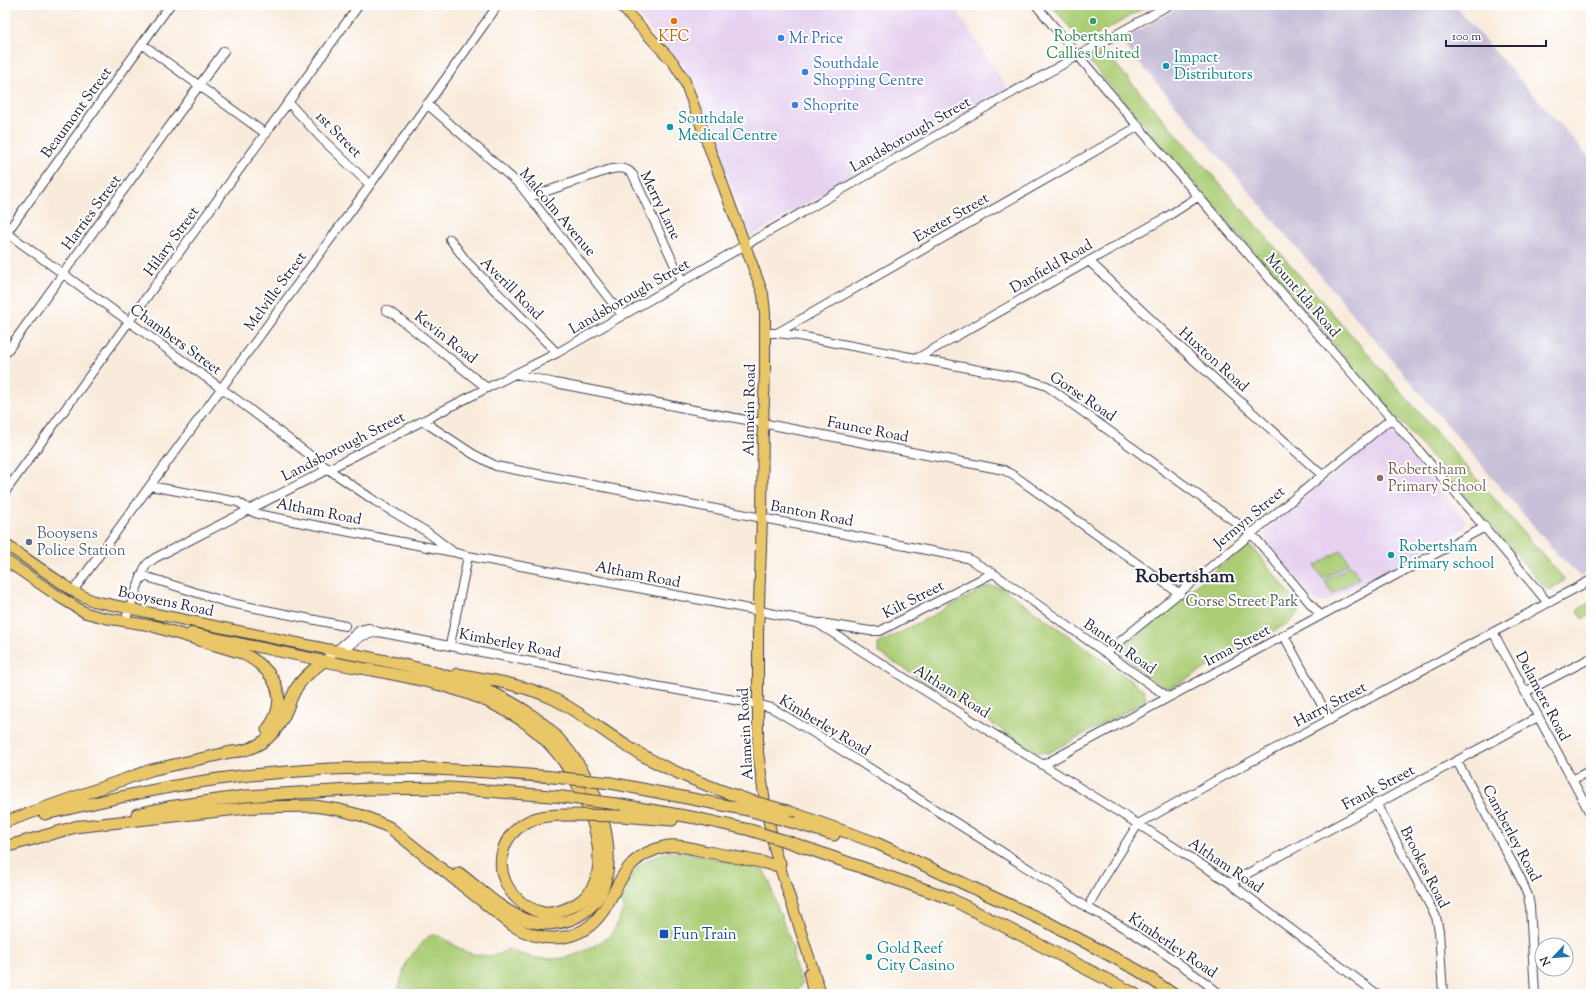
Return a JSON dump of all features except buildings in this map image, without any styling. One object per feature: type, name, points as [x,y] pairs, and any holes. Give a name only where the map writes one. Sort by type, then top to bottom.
[{"type":"highway","points":[[153,626],[242,653],[255,659],[270,673],[278,692],[279,701],[273,721],[262,735],[254,741],[231,752]]},
{"type":"highway","points":[[339,652],[508,683],[533,690],[554,699],[627,746],[687,778],[748,805],[795,823],[907,858]]},
{"type":"highway","points":[[74,827],[256,807],[314,806],[340,810],[363,816],[407,834],[424,845],[516,915],[534,922],[557,924],[582,914],[595,902],[606,880],[608,868],[608,846],[605,829],[593,792],[580,769],[557,738],[531,714],[488,690],[391,661]]},
{"type":"highway","points":[[5,823],[151,770],[246,750],[257,746],[268,738],[284,718],[292,696],[300,682],[306,675],[324,662],[438,684],[470,694],[506,710],[526,724],[550,746],[563,761],[582,793],[595,830],[599,863],[593,887],[577,904],[554,914],[542,913],[529,908],[516,899],[506,887],[502,875],[501,863],[504,848],[512,833],[522,824],[552,815],[571,815],[621,816],[669,820],[696,818]]},
{"type":"highway","points":[[5,823],[157,788],[240,776],[315,770],[367,768],[451,770],[553,777],[611,783],[788,811],[874,842],[1050,923],[1139,971],[1173,994]]},
{"type":"highway","points":[[5,847],[74,827],[168,807],[246,796],[392,788],[450,788],[563,797],[616,804],[696,818],[750,830],[792,843],[949,898],[1134,994]]},
{"type":"highway","points":[[389,826],[512,925],[522,931],[542,938],[556,939],[569,936],[586,928],[602,912],[622,875],[631,864],[654,850],[678,846],[777,864]]},
{"type":"main road","name":"Alamein Road","points":[[620,5],[673,62],[684,79],[763,294],[765,332],[757,704],[758,752],[765,803],[777,864]]},
{"type":"main road","name":"Booysens Road","points":[[5,544],[73,592],[93,601],[339,652]]},
{"type":"main road","name":"Booysens Road","points":[[5,560],[86,613],[188,632],[324,662]]},
{"type":"main road","points":[[777,864],[810,978],[813,994]]},
{"type":"main road","points":[[777,864],[821,994]]},
{"type":"street","name":"Beaumont Street","points":[[6,234],[170,5]]},
{"type":"street","name":"Hilary Street","points":[[5,492],[359,5]]},
{"type":"street","name":"Melville Street","points":[[73,592],[370,185],[498,5]]},
{"type":"street","name":"Mount Ida Road","points":[[1036,5],[1078,56],[1392,418],[1548,603]]},
{"type":"street","name":"Landsborough Street","points":[[124,621],[141,575],[146,565],[155,558],[558,353],[1035,79],[1170,5]]},
{"type":"street","points":[[142,44],[266,134]]},
{"type":"street","name":"Harries Street","points":[[5,354],[224,51]]},
{"type":"street","name":"1st Street","points":[[288,104],[370,185]]},
{"type":"street","name":"Malcolm Avenue","points":[[427,104],[503,169],[530,197],[622,315]]},
{"type":"street","name":"Exeter Street","points":[[777,333],[1139,126]]},
{"type":"street","name":"Merry Lane","points":[[530,197],[608,170],[620,168],[627,170],[633,175],[682,281]]},
{"type":"street","name":"Danfield Road","points":[[916,359],[1165,218],[1199,196]]},
{"type":"street","name":"Chambers Street","points":[[6,234],[64,274],[221,388],[328,469]]},
{"type":"street","name":"Averill Road","points":[[450,239],[466,261],[558,353]]},
{"type":"street","name":"Huxton Road","points":[[1089,261],[1195,361],[1322,475]]},
{"type":"street","name":"Kevin Road","points":[[386,310],[395,315],[487,388]]},
{"type":"street","name":"Gorse Road","points":[[765,332],[1031,380],[1047,386],[1252,534],[1320,615]]},
{"type":"street","name":"Faunce Road","points":[[516,374],[530,378],[997,468],[1009,472],[1180,594]]},
{"type":"street","name":"Jermyn Street","points":[[1106,653],[1180,594],[1392,418]]},
{"type":"street","name":"Banton Road","points":[[423,421],[473,454],[496,466],[958,555],[976,561],[1168,697]]},
{"type":"street","name":"Altham Road","points":[[328,469],[427,532],[453,552]]},
{"type":"street","name":"Altham Road","points":[[150,486],[238,502],[262,515],[468,556],[760,610],[817,623],[1230,883],[1377,994]]},
{"type":"street","name":"Irma Street","points":[[1043,766],[1168,697],[1485,527]]},
{"type":"street","points":[[450,645],[468,556]]},
{"type":"street","name":"Kilt Street","points":[[817,623],[870,631],[880,631],[993,573]]},
{"type":"street","points":[[141,575],[226,602],[345,626]]},
{"type":"street","name":"Harry Street","points":[[1087,902],[1138,824],[1591,580]]},
{"type":"street","name":"Kimberley Road","points":[[324,662],[364,635],[378,632],[772,708],[819,736],[1062,890],[1087,902],[1109,919],[1190,970],[1220,994]]},
{"type":"street","name":"Delamere Road","points":[[1493,632],[1591,815]]},
{"type":"street","points":[[1284,636],[1330,720]]},
{"type":"street","points":[[1525,692],[1591,658]]},
{"type":"street","name":"Frank Street","points":[[1230,883],[1538,717]]},
{"type":"street","name":"Camberley Road","points":[[1457,761],[1520,877],[1528,896],[1530,906],[1535,994]]},
{"type":"street","points":[[1572,780],[1591,770]]},
{"type":"street","name":"Brookes Road","points":[[1376,804],[1436,917],[1443,994]]},
{"type":"shaded area","name":"Southdale Shopping Centre","points":[[628,5],[953,5],[1007,88],[751,236],[685,67]]},
{"type":"shaded area","points":[[1182,5],[1454,5],[1591,160],[1591,571],[1581,577],[1557,554],[1121,41]]},
{"type":"shaded area","name":"Robertsham Primary School","points":[[1383,434],[1393,434],[1466,521],[1464,529],[1325,602],[1319,602],[1314,600],[1265,539],[1266,530]]},
{"type":"green space","name":"Robertsham Callies United","points":[[1051,5],[1149,5],[1089,40],[1077,36]]},
{"type":"green space","points":[[1105,52],[1565,580],[1549,590],[1545,588],[1088,60]]},
{"type":"green space","name":"Gorse Street Park","points":[[1244,546],[1253,548],[1294,599],[1299,611],[1290,622],[1170,688],[1163,687],[1121,656],[1121,649],[1126,643]]},
{"type":"green space","points":[[1341,550],[1349,563],[1323,579],[1315,566]]},
{"type":"green space","points":[[1351,565],[1359,578],[1332,594],[1325,581]]},
{"type":"green space","points":[[989,586],[1001,587],[1144,690],[1146,701],[1048,753],[1037,752],[878,652],[878,644]]},
{"type":"green space","points":[[1591,602],[1591,614],[1582,619],[1577,610]]},
{"type":"green space","points":[[667,852],[688,853],[763,869],[770,883],[774,898],[793,948],[794,963],[802,984],[795,994],[397,994],[407,960],[429,936],[434,935],[443,938],[466,952],[491,956],[508,949],[531,957],[553,959],[575,955],[586,950],[607,938],[614,930],[624,908],[618,899],[621,890],[631,875],[643,863]]},
{"type":"place","name":"KFC","points":[[674,21]]},
{"type":"place","name":"Robertsham Callies United","points":[[1093,21]]},
{"type":"place","name":"Mr Price","points":[[781,38]]},
{"type":"place","name":"Impact Distributors","points":[[1166,66]]},
{"type":"place","name":"Southdale Shopping Centre","points":[[805,72]]},
{"type":"place","name":"Shoprite","points":[[795,105]]},
{"type":"place","name":"Southdale Medical Centre","points":[[670,127]]},
{"type":"place","name":"Robertsham Primary School","points":[[1380,478]]},
{"type":"place","name":"Booysens Police Station","points":[[29,542]]},
{"type":"place","name":"Robertsham Primary school","points":[[1391,555]]},
{"type":"place","name":"Fun Train","points":[[664,934]]},
{"type":"place","name":"Gold Reef City Casino","points":[[869,957]]},
{"type":"district","name":"Robertsham","points":[[1185,575]]}]
